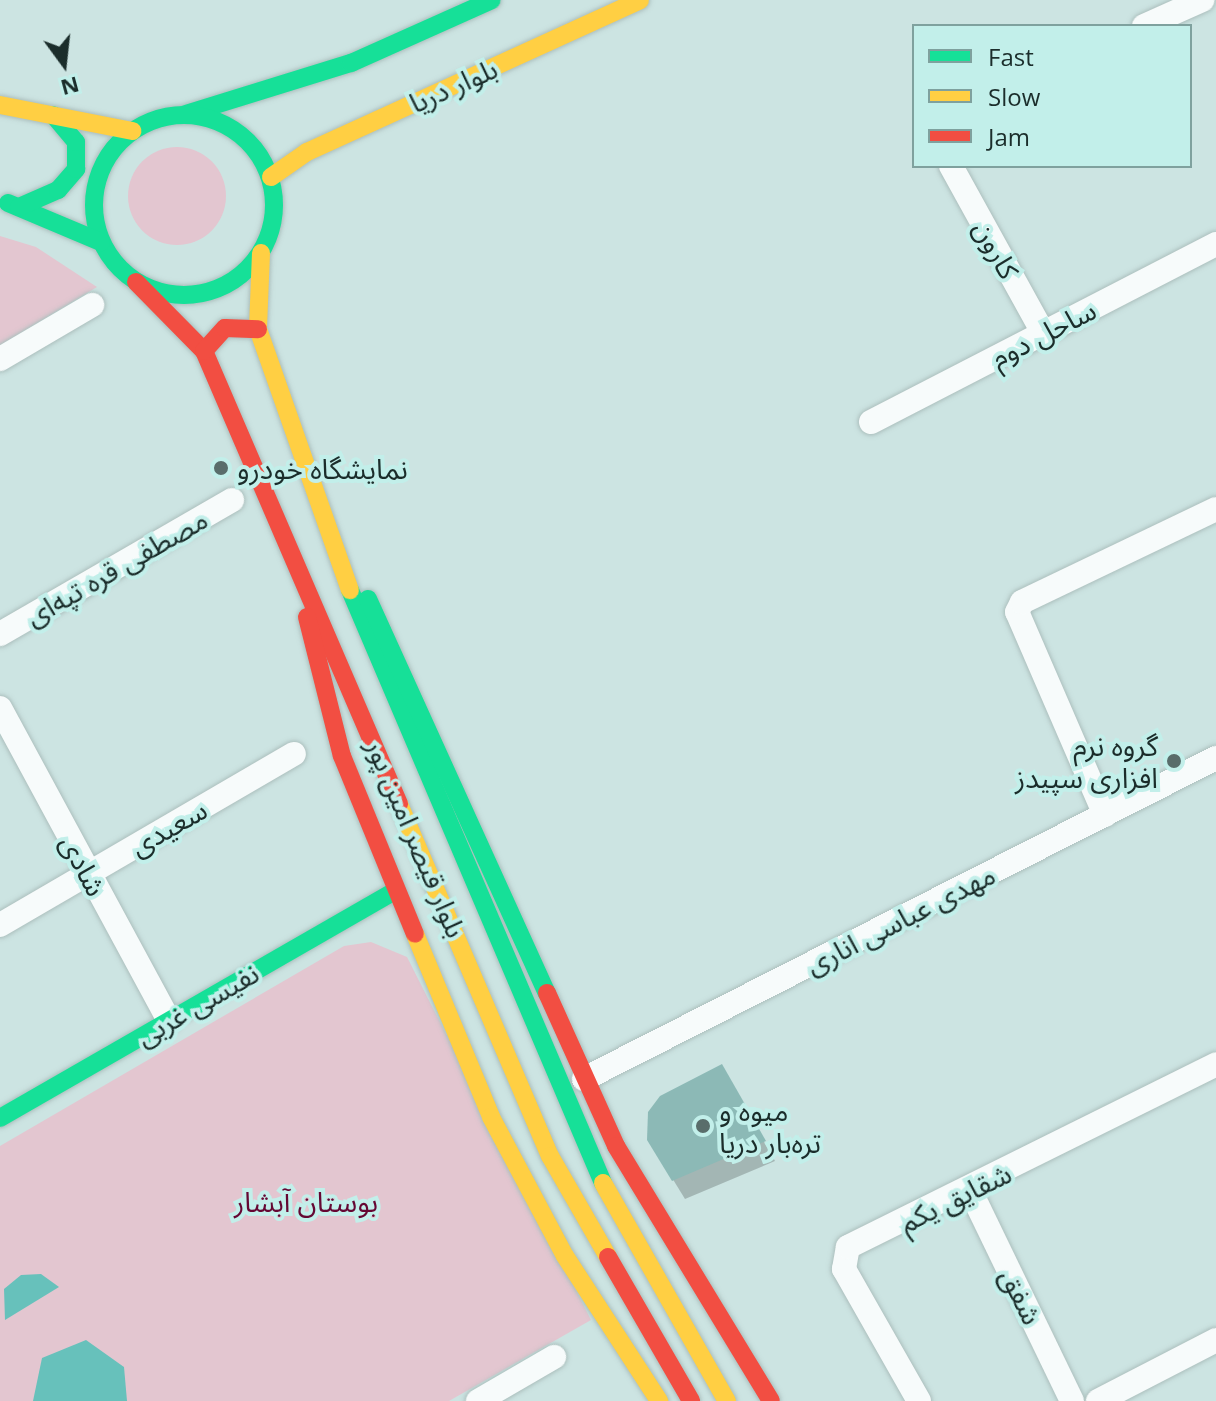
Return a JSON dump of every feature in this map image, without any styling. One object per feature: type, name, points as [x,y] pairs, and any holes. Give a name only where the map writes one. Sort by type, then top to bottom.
[{"type":"main road","points":[[0,105],[132,131],[351,63],[492,0]]},
{"type":"main road","name":"بلوار دریا","points":[[271,177],[307,152],[640,0]]},
{"type":"main road","points":[[132,131],[107,158],[94,191],[91,214],[101,242],[136,282],[171,295],[217,289],[261,253],[273,218],[271,177],[240,133],[186,114]]},
{"type":"main road","points":[[19,207],[58,190],[76,169],[76,142],[53,115]]},
{"type":"main road","points":[[0,200],[101,242]]},
{"type":"main road","name":"بلوار قیصر امین پور","points":[[261,253],[258,329],[333,556],[560,1094],[609,1198],[727,1401]]},
{"type":"main road","name":"بلوار قیصر امین پور","points":[[136,282],[204,351],[550,1156],[691,1401]]},
{"type":"main road","points":[[204,351],[225,328],[258,329]]},
{"type":"main road","points":[[333,556],[381,615],[584,1079],[646,1201],[771,1401]]},
{"type":"main road","points":[[298,569],[322,698],[394,891],[491,1117],[565,1256],[659,1401]]},
{"type":"main road","name":"نفیسی غربی","points":[[0,1118],[394,891]]},
{"type":"street","points":[[1148,24],[1202,0]]},
{"type":"street","name":"کارون","points":[[952,168],[1043,333]]},
{"type":"street","name":"ساحل دوم","points":[[871,422],[1216,244]]},
{"type":"street","points":[[0,359],[92,305]]},
{"type":"street","name":"مصطفی قره تپه‌ای","points":[[0,634],[232,500]]},
{"type":"street","points":[[1105,815],[1017,612],[1022,602],[1216,509]]},
{"type":"street","name":"شادی","points":[[0,708],[169,1020]]},
{"type":"street","name":"سعیدی","points":[[0,925],[294,754]]},
{"type":"street","name":"مهدی عباسی اناری","points":[[584,1079],[1216,758]]},
{"type":"street","name":"شقایق یکم","points":[[919,1401],[841,1258],[848,1247],[971,1192],[1216,1064]]},
{"type":"street","name":"شفق","points":[[971,1192],[1072,1401]]},
{"type":"street","points":[[1098,1401],[1216,1340]]},
{"type":"street","points":[[478,1401],[554,1357]]},
{"type":"green space","points":[[177,147],[196,150],[212,161],[223,177],[226,196],[223,215],[212,231],[196,242],[177,245],[158,242],[142,231],[131,215],[128,196],[131,177],[142,161],[158,150]]},
{"type":"green space","points":[[0,236],[36,247],[97,287],[0,345]]},
{"type":"green space","name":"بوستان آبشار","points":[[371,942],[407,957],[591,1320],[449,1401],[0,1401],[0,1146],[344,946]]},
{"type":"water","points":[[41,1274],[59,1287],[5,1320],[4,1289],[21,1275]]},
{"type":"water","points":[[86,1340],[124,1367],[127,1401],[33,1401],[42,1358]]},
{"type":"building","name":"میوه و تره‌بار دریا","points":[[722,1064],[766,1141],[672,1181],[647,1140],[648,1112],[660,1096]]},
{"type":"traffic: fast","points":[[186,114],[351,63],[492,0]]},
{"type":"traffic: fast","points":[[19,207],[58,190],[76,169],[76,142],[53,115]]},
{"type":"traffic: fast","points":[[184,115],[202,116],[219,122],[248,141],[267,170],[273,187],[274,205],[273,223],[267,240],[248,269],[219,288],[202,294],[184,295],[166,294],[149,288],[120,269],[101,240],[95,223],[94,205],[95,187],[101,170],[120,141],[149,122],[166,116],[184,115]]},
{"type":"traffic: fast","points":[[8,203],[101,242]]},
{"type":"traffic: fast","points":[[350,590],[603,1183]]},
{"type":"traffic: fast","points":[[368,599],[547,993]]},
{"type":"traffic: fast","points":[[0,1118],[394,891]]},
{"type":"traffic: slow","points":[[271,177],[307,152],[640,0]]},
{"type":"traffic: slow","points":[[0,105],[132,131]]},
{"type":"traffic: slow","points":[[261,253],[258,329],[350,590]]},
{"type":"traffic: slow","points":[[399,804],[550,1156],[608,1257]]},
{"type":"traffic: slow","points":[[415,934],[491,1117],[565,1256],[659,1401]]},
{"type":"traffic: slow","points":[[603,1183],[727,1401]]},
{"type":"traffic: jam","points":[[136,282],[204,351],[399,804]]},
{"type":"traffic: jam","points":[[204,351],[225,328],[258,329]]},
{"type":"traffic: jam","points":[[307,617],[342,756],[415,934]]},
{"type":"traffic: jam","points":[[547,993],[616,1146],[771,1401]]},
{"type":"traffic: jam","points":[[608,1257],[691,1401]]},
{"type":"place","name":"نمایشگاه خودرو","points":[[221,468]]},
{"type":"place","name":"گروه نرم افزاری سپیدز","points":[[1174,761]]},
{"type":"place","name":"میوه و تره‌بار دریا","points":[[703,1126]]}]
